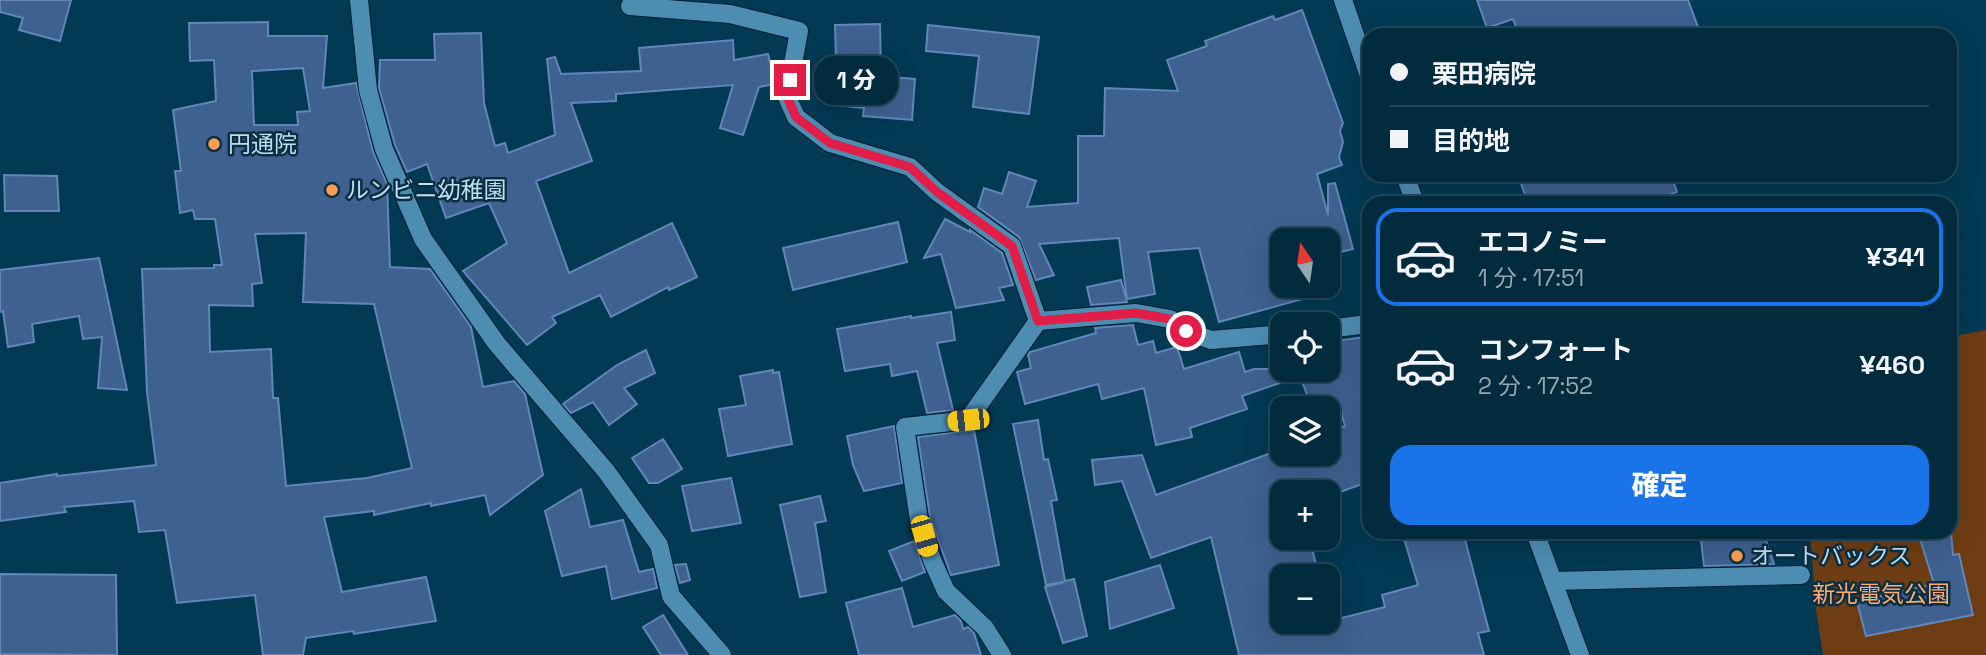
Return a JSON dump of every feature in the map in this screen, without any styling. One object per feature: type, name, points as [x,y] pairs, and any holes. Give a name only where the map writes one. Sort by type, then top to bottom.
[{"type":"street","points":[[359,0],[368,90],[384,149],[423,239],[497,344],[607,471],[659,545],[671,596],[722,655]]},
{"type":"street","points":[[1343,0],[1362,55]]},
{"type":"street","points":[[630,6],[730,13],[799,31],[787,97],[796,117],[830,143],[910,167],[937,192],[1012,246],[1038,321]]},
{"type":"street","points":[[1038,321],[1136,313],[1170,319],[1186,331],[1211,340],[1270,335]]},
{"type":"street","points":[[1002,655],[985,628],[946,591],[932,560],[919,520],[905,427],[968,420],[1038,321]]},
{"type":"street","points":[[1340,328],[1362,325]]},
{"type":"street","points":[[1538,539],[1580,655]]},
{"type":"street","points":[[1553,581],[1801,575]]},
{"type":"green space","name":"新光電気公園","points":[[1986,330],[1986,655],[1823,655],[1816,610],[1811,539],[1957,539],[1957,336]]},
{"type":"building","points":[[0,0],[71,0],[60,41],[19,30],[23,18],[0,12]]},
{"type":"building","points":[[1477,0],[1688,0],[1698,28],[1516,28],[1513,19],[1487,28]]},
{"type":"building","points":[[1302,10],[1343,123],[1340,131],[1343,142],[1339,157],[1342,165],[1317,174],[1328,215],[1328,184],[1335,183],[1353,249],[1340,252],[1340,228],[1270,228],[1270,298],[1306,298],[1219,322],[1199,248],[1148,252],[1155,294],[1127,299],[1119,238],[1039,244],[1054,275],[1036,280],[1019,237],[978,207],[984,188],[1002,194],[1009,172],[1036,181],[1027,207],[1078,203],[1078,136],[1104,136],[1105,88],[1178,91],[1167,60],[1207,46],[1205,41],[1273,16],[1275,20]]},
{"type":"building","points":[[268,22],[268,36],[327,36],[323,88],[356,83],[373,152],[387,184],[390,267],[430,269],[471,327],[483,387],[514,381],[525,394],[543,475],[490,515],[485,495],[374,515],[374,511],[324,517],[342,592],[426,577],[436,621],[354,634],[353,631],[306,638],[303,655],[263,655],[255,595],[177,603],[165,530],[139,532],[134,501],[64,507],[66,512],[0,521],[0,483],[57,474],[156,465],[147,392],[142,269],[214,268],[214,265],[222,265],[215,219],[195,219],[193,210],[180,213],[175,171],[181,171],[173,110],[216,101],[214,60],[190,61],[189,23]],"holes":[[[303,68],[310,111],[297,112],[298,125],[254,125],[252,71]],[[306,233],[303,302],[374,304],[412,468],[367,478],[286,486],[278,398],[273,398],[271,349],[210,352],[209,305],[253,306],[252,284],[262,283],[255,234]]]},
{"type":"building","points":[[880,24],[881,76],[915,79],[912,120],[863,116],[864,108],[835,105],[839,60],[836,60],[835,25]]},
{"type":"building","points":[[928,25],[1039,37],[1029,114],[973,107],[979,56],[926,51]]},
{"type":"building","points":[[481,33],[484,103],[495,146],[505,143],[508,153],[555,135],[547,59],[555,57],[561,74],[641,71],[639,48],[733,40],[734,60],[768,54],[775,84],[759,87],[743,135],[720,128],[733,85],[616,94],[616,101],[571,103],[592,161],[536,181],[569,273],[672,223],[697,277],[669,290],[668,287],[611,317],[600,295],[552,317],[556,323],[527,345],[463,271],[507,243],[489,203],[446,218],[427,164],[407,172],[395,145],[379,88],[380,60],[435,60],[434,34]]},
{"type":"building","points":[[4,175],[57,176],[59,211],[5,211]]},
{"type":"building","points":[[1520,182],[1673,182],[1677,192],[1666,196],[1526,196]]},
{"type":"building","points":[[945,219],[970,230],[1002,253],[1013,285],[999,288],[1004,300],[956,308],[941,254],[924,258]]},
{"type":"building","points":[[898,222],[907,262],[793,290],[783,248]]},
{"type":"building","points":[[99,258],[127,390],[98,388],[102,337],[83,339],[79,316],[32,324],[34,342],[8,347],[3,311],[0,312],[0,270]]},
{"type":"building","points":[[1121,280],[1127,302],[1091,305],[1087,287]]},
{"type":"building","points":[[951,312],[955,340],[937,343],[953,410],[927,413],[917,371],[892,376],[890,364],[845,371],[837,329]]},
{"type":"building","points":[[1133,325],[1138,345],[1153,341],[1156,353],[1177,347],[1184,369],[1239,352],[1245,372],[1270,369],[1270,382],[1283,382],[1242,396],[1247,409],[1190,428],[1192,437],[1156,445],[1144,388],[1102,399],[1098,384],[1025,404],[1017,372],[1031,368],[1028,355],[1030,352],[1096,333],[1095,328]]},
{"type":"building","points":[[1362,337],[1362,484],[1340,492],[1340,480],[1270,480],[1270,550],[1312,550],[1316,564],[1270,564],[1270,634],[1340,634],[1340,618],[1385,607],[1382,595],[1418,585],[1404,539],[1465,539],[1489,631],[1478,633],[1484,655],[1239,655],[1211,537],[1151,558],[1122,481],[1095,485],[1092,460],[1142,455],[1156,495],[1270,453],[1270,466],[1340,466],[1340,428],[1345,426],[1340,396],[1308,396],[1302,382],[1340,382],[1340,340]]},
{"type":"building","points":[[646,350],[655,373],[624,388],[637,404],[609,425],[593,402],[571,413],[563,404],[617,365]]},
{"type":"building","points":[[773,370],[773,373],[779,372],[792,444],[728,456],[719,409],[746,405],[740,376]]},
{"type":"building","points":[[1038,420],[1044,460],[1048,459],[1057,500],[1051,501],[1065,581],[1074,579],[1087,636],[1063,643],[1045,587],[1064,582],[1046,585],[1013,424]]},
{"type":"building","points":[[894,426],[902,483],[864,491],[853,465],[847,436]]},
{"type":"building","points":[[974,430],[999,565],[951,575],[930,517],[918,437]]},
{"type":"building","points":[[663,439],[682,469],[658,483],[649,483],[632,458]]},
{"type":"building","points":[[731,478],[741,523],[692,531],[682,486]]},
{"type":"building","points":[[581,489],[590,527],[623,520],[639,572],[653,569],[657,588],[612,599],[606,566],[562,576],[545,511]]},
{"type":"building","points":[[820,496],[826,521],[815,523],[826,592],[800,597],[780,505]]},
{"type":"building","points":[[1701,539],[1765,539],[1774,564],[1704,566]]},
{"type":"building","points":[[1920,539],[1952,539],[1953,555],[1959,554],[1973,615],[1866,636],[1857,602],[1934,584]]},
{"type":"building","points":[[914,541],[925,572],[902,581],[889,551]]},
{"type":"building","points":[[686,564],[690,580],[680,583],[675,565]]},
{"type":"building","points":[[1160,565],[1174,608],[1110,629],[1105,582]]},
{"type":"building","points":[[0,574],[116,575],[117,655],[0,654]]},
{"type":"building","points":[[902,588],[913,627],[955,615],[961,621],[963,629],[968,627],[974,633],[981,655],[859,655],[846,603]]},
{"type":"building","points":[[663,615],[688,655],[661,655],[643,627]]},
{"type":"place","name":"円通院","points":[[214,144]]},
{"type":"place","name":"ルンビニ幼稚園","points":[[332,190]]},
{"type":"place","name":"オートバックス","points":[[1737,556]]},
{"type":"route","points":[[790,80],[787,97],[796,117],[830,143],[910,167],[937,192],[1012,246],[1038,321],[1136,313],[1170,319],[1186,331]]}]
